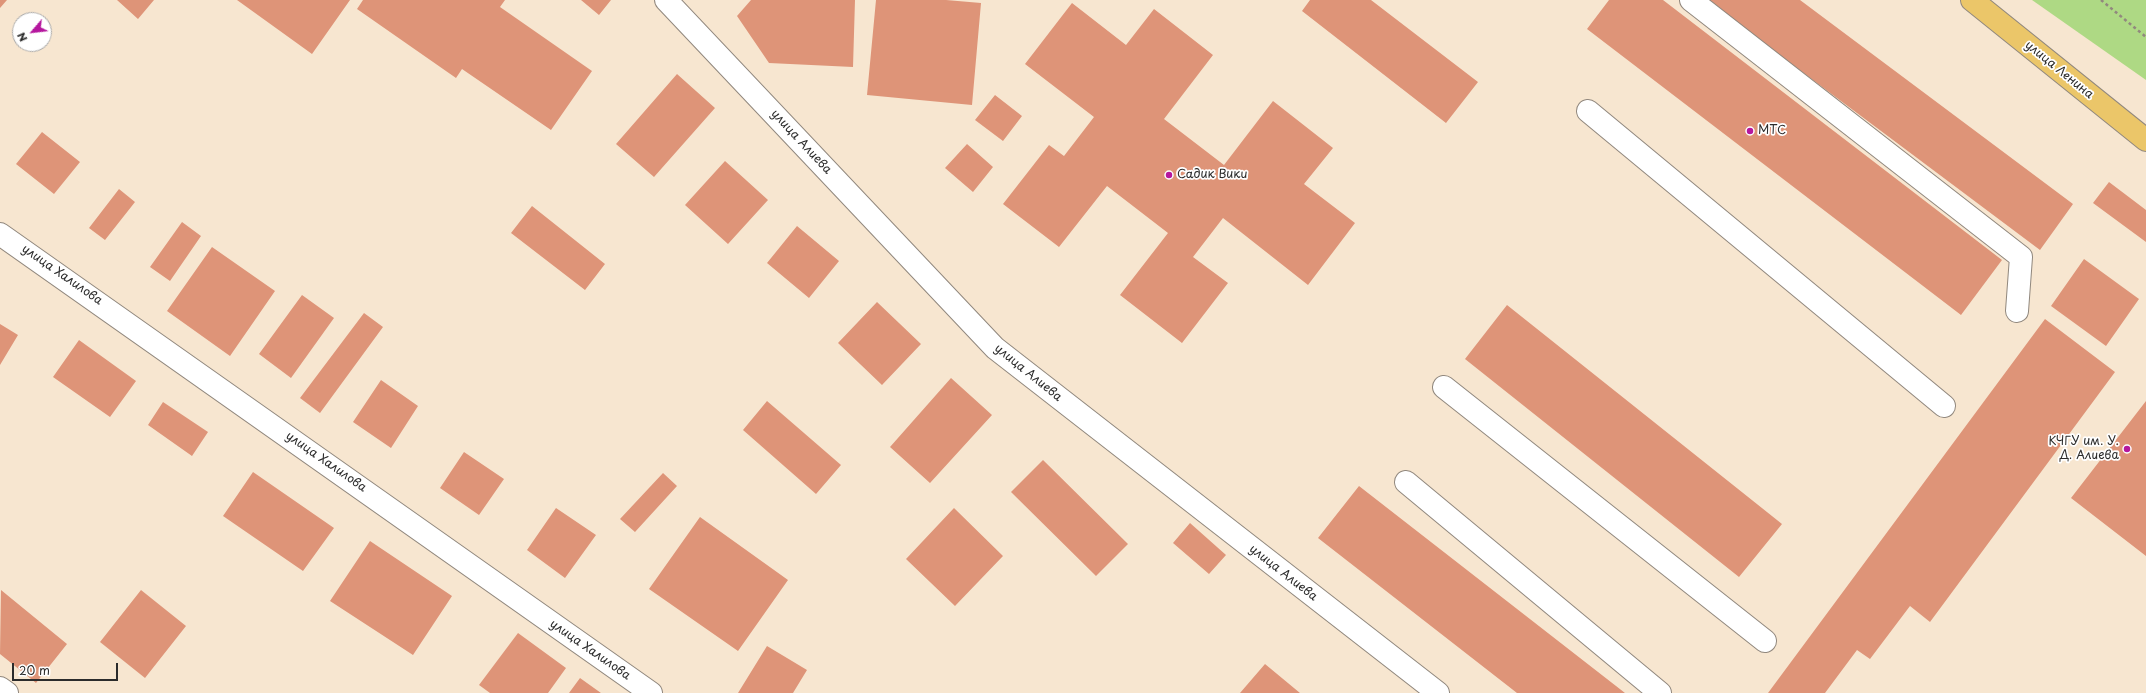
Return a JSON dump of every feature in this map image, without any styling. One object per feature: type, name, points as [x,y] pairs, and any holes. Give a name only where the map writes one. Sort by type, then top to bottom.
[{"type":"main road","name":"улица Ленина","points":[[1972,0],[2146,140]]},
{"type":"street","name":"улица Алиева","points":[[666,0],[996,348],[1438,693]]},
{"type":"street","points":[[1691,0],[2021,257],[2017,311]]},
{"type":"street","points":[[1588,111],[1944,406]]},
{"type":"street","name":"улица Халилова","points":[[0,234],[651,693]]},
{"type":"street","points":[[1444,387],[1765,641]]},
{"type":"street","points":[[1406,482],[1660,693]]},
{"type":"street","points":[[0,688],[7,693]]},
{"type":"path","points":[[2101,0],[2146,37]]},
{"type":"green space","points":[[2032,0],[2146,0],[2146,80]]},
{"type":"building","points":[[0,0],[7,0],[0,8]]},
{"type":"building","points":[[117,0],[154,0],[138,19]]},
{"type":"building","points":[[237,0],[350,0],[312,54]]},
{"type":"building","points":[[363,0],[505,0],[500,7],[592,71],[551,130],[462,69],[456,78],[357,9]]},
{"type":"building","points":[[581,0],[611,0],[599,15]]},
{"type":"building","points":[[751,0],[855,0],[853,67],[769,63],[737,16]]},
{"type":"building","points":[[876,0],[946,0],[981,3],[972,105],[867,95]]},
{"type":"building","points":[[1310,0],[1371,0],[1478,82],[1446,123],[1302,11]]},
{"type":"building","points":[[1609,0],[1663,0],[2002,260],[1961,315],[1587,29]]},
{"type":"building","points":[[1706,0],[1800,0],[2073,204],[2040,250]]},
{"type":"building","name":"Садик Вики","points":[[1072,3],[1126,45],[1154,9],[1213,55],[1164,119],[1224,165],[1273,101],[1333,148],[1304,184],[1355,223],[1308,285],[1223,218],[1193,257],[1228,283],[1182,343],[1120,295],[1168,233],[1107,186],[1059,247],[1003,204],[1049,145],[1064,156],[1094,117],[1025,64]]},
{"type":"building","points":[[677,74],[715,108],[654,177],[616,144]]},
{"type":"building","points":[[995,95],[1022,116],[1003,141],[975,120]]},
{"type":"building","points":[[42,132],[80,162],[54,194],[16,164]]},
{"type":"building","points":[[967,144],[993,167],[973,192],[945,168]]},
{"type":"building","points":[[725,161],[768,200],[728,244],[685,205]]},
{"type":"building","points":[[2109,182],[2146,210],[2146,242],[2093,203]]},
{"type":"building","points":[[119,189],[135,202],[105,240],[89,228]]},
{"type":"building","points":[[532,206],[605,264],[585,290],[511,233]]},
{"type":"building","points":[[182,222],[201,236],[170,281],[150,267]]},
{"type":"building","points":[[797,226],[839,261],[809,298],[767,263]]},
{"type":"building","points":[[212,247],[275,291],[230,356],[167,311]]},
{"type":"building","points":[[2084,259],[2139,299],[2106,346],[2051,306]]},
{"type":"building","points":[[302,295],[334,318],[291,378],[259,354]]},
{"type":"building","points":[[877,302],[921,344],[882,385],[838,343]]},
{"type":"building","points":[[1507,305],[1782,524],[1739,577],[1465,359]]},
{"type":"building","points":[[364,313],[383,327],[320,413],[300,398]]},
{"type":"building","points":[[2045,319],[2115,372],[1930,622],[1910,606],[1870,659],[1857,650],[1825,693],[1768,693]]},
{"type":"building","points":[[0,324],[18,335],[0,365]]},
{"type":"building","points":[[79,340],[136,381],[110,417],[53,377]]},
{"type":"building","points":[[951,378],[992,415],[930,483],[890,447]]},
{"type":"building","points":[[381,380],[418,406],[391,448],[353,422]]},
{"type":"building","points":[[767,401],[841,465],[816,494],[743,430]]},
{"type":"building","name":"КЧГУ им. У. Д. Алиева","points":[[2146,401],[2146,556],[2071,498]]},
{"type":"building","points":[[163,402],[208,432],[192,456],[148,425]]},
{"type":"building","points":[[464,452],[504,479],[479,515],[440,488]]},
{"type":"building","points":[[1043,460],[1128,544],[1096,576],[1011,492]]},
{"type":"building","points":[[253,472],[334,528],[303,571],[223,516]]},
{"type":"building","points":[[663,473],[677,486],[635,532],[620,519]]},
{"type":"building","points":[[1359,486],[1625,693],[1517,693],[1318,538]]},
{"type":"building","points":[[556,508],[596,535],[565,578],[527,550]]},
{"type":"building","points":[[954,508],[1003,556],[955,606],[906,559]]},
{"type":"building","points":[[700,517],[788,580],[738,651],[649,589]]},
{"type":"building","points":[[1190,523],[1226,555],[1209,574],[1173,543]]},
{"type":"building","points":[[370,541],[452,596],[413,655],[330,601]]},
{"type":"building","points":[[1,590],[67,644],[36,683],[0,654]]},
{"type":"building","points":[[141,590],[186,626],[145,678],[100,642]]},
{"type":"building","points":[[518,633],[566,668],[548,693],[490,693],[479,685]]},
{"type":"building","points":[[767,646],[807,670],[793,693],[738,693]]},
{"type":"building","points":[[1265,664],[1300,693],[1240,693]]},
{"type":"building","points":[[580,678],[601,693],[569,693]]},
{"type":"place","name":"МТС","points":[[1750,131]]},
{"type":"place","name":"Садик Вики","points":[[1169,175]]},
{"type":"place","name":"КЧГУ им. У. Д. Алиева","points":[[2127,449]]}]
